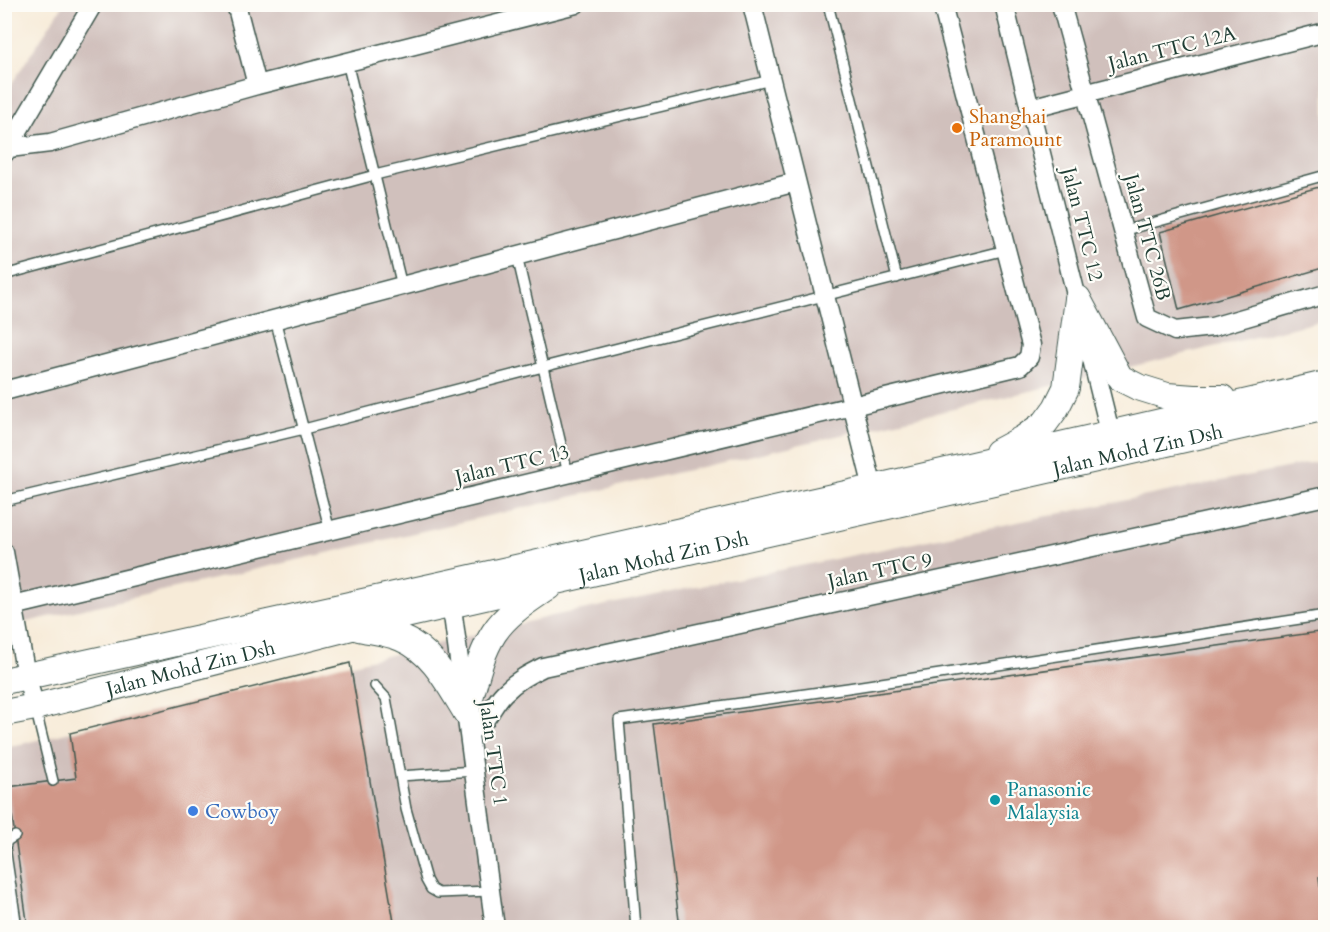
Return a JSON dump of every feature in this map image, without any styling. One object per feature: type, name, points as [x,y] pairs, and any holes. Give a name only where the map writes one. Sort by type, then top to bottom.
[{"type":"main road","points":[[1078,299],[1120,378],[1138,387],[1167,396],[1264,398]]},
{"type":"main road","points":[[974,465],[1024,438],[1045,423],[1056,408],[1066,388],[1078,299]]},
{"type":"main road","name":"Jalan Mohd Zin Dsh","points":[[4,713],[352,627],[450,594],[556,581],[1114,444],[1264,398],[1326,384]]},
{"type":"main road","name":"Jalan Mohd Zin Dsh","points":[[15,678],[450,594],[873,488],[974,465],[1114,444],[1326,407]]},
{"type":"main road","points":[[467,722],[482,658],[494,632],[514,611],[556,581]]},
{"type":"main road","points":[[352,627],[401,638],[424,652],[442,673],[467,722]]},
{"type":"street","points":[[7,151],[93,4]]},
{"type":"street","points":[[236,4],[257,85]]},
{"type":"street","points":[[752,4],[873,488]]},
{"type":"street","points":[[942,4],[1006,250]]},
{"type":"street","name":"Jalan TTC 12","points":[[1004,4],[1114,444]]},
{"type":"street","name":"Jalan TTC 26B","points":[[1061,4],[1147,318],[1175,331],[1212,327],[1326,294]]},
{"type":"street","points":[[7,151],[50,143],[257,85],[575,5]]},
{"type":"street","name":"Jalan TTC 12A","points":[[1030,108],[1326,32]]},
{"type":"street","points":[[4,391],[796,182]]},
{"type":"street","name":"Jalan TTC 13","points":[[13,606],[1020,366],[1029,357],[1031,345],[1006,250]]},
{"type":"street","name":"Jalan TTC 9","points":[[467,722],[478,727],[502,695],[520,678],[543,667],[1326,496]]},
{"type":"street","points":[[4,552],[13,606],[15,678],[35,707]]},
{"type":"street","name":"Jalan TTC 1","points":[[450,594],[495,927]]},
{"type":"lane","points":[[828,4],[897,278]]},
{"type":"lane","points":[[347,62],[402,286]]},
{"type":"lane","points":[[4,275],[375,175],[771,80]]},
{"type":"lane","points":[[1123,231],[1326,175]]},
{"type":"lane","points":[[4,501],[304,429],[1006,250]]},
{"type":"lane","points":[[517,256],[568,474]]},
{"type":"lane","points":[[275,319],[330,531]]},
{"type":"lane","points":[[636,927],[619,720],[848,688],[1326,615]]},
{"type":"lane","points":[[375,686],[386,698],[409,819],[426,880],[431,889],[438,893],[490,891]]},
{"type":"lane","points":[[35,707],[53,781]]},
{"type":"lane","points":[[400,776],[474,771]]},
{"type":"lane","points":[[15,836],[7,841],[5,847],[17,927]]},
{"type":"shaded area","points":[[63,5],[1325,5],[1325,320],[984,402],[5,627],[4,95]]},
{"type":"shaded area","points":[[1325,460],[1325,927],[5,927],[4,748],[552,616]]},
{"type":"building","points":[[1326,185],[1326,267],[1179,310],[1160,232]]},
{"type":"building","name":"Panasonic Malaysia","points":[[1326,631],[1326,877],[1319,878],[1325,928],[680,928],[654,724]]},
{"type":"building","name":"Cowboy","points":[[350,663],[395,928],[28,928],[8,787],[76,778],[70,733]]},
{"type":"place","name":"Shanghai Paramount","points":[[957,128]]},
{"type":"place","name":"Panasonic Malaysia","points":[[995,800]]},
{"type":"place","name":"Cowboy","points":[[193,811]]}]
